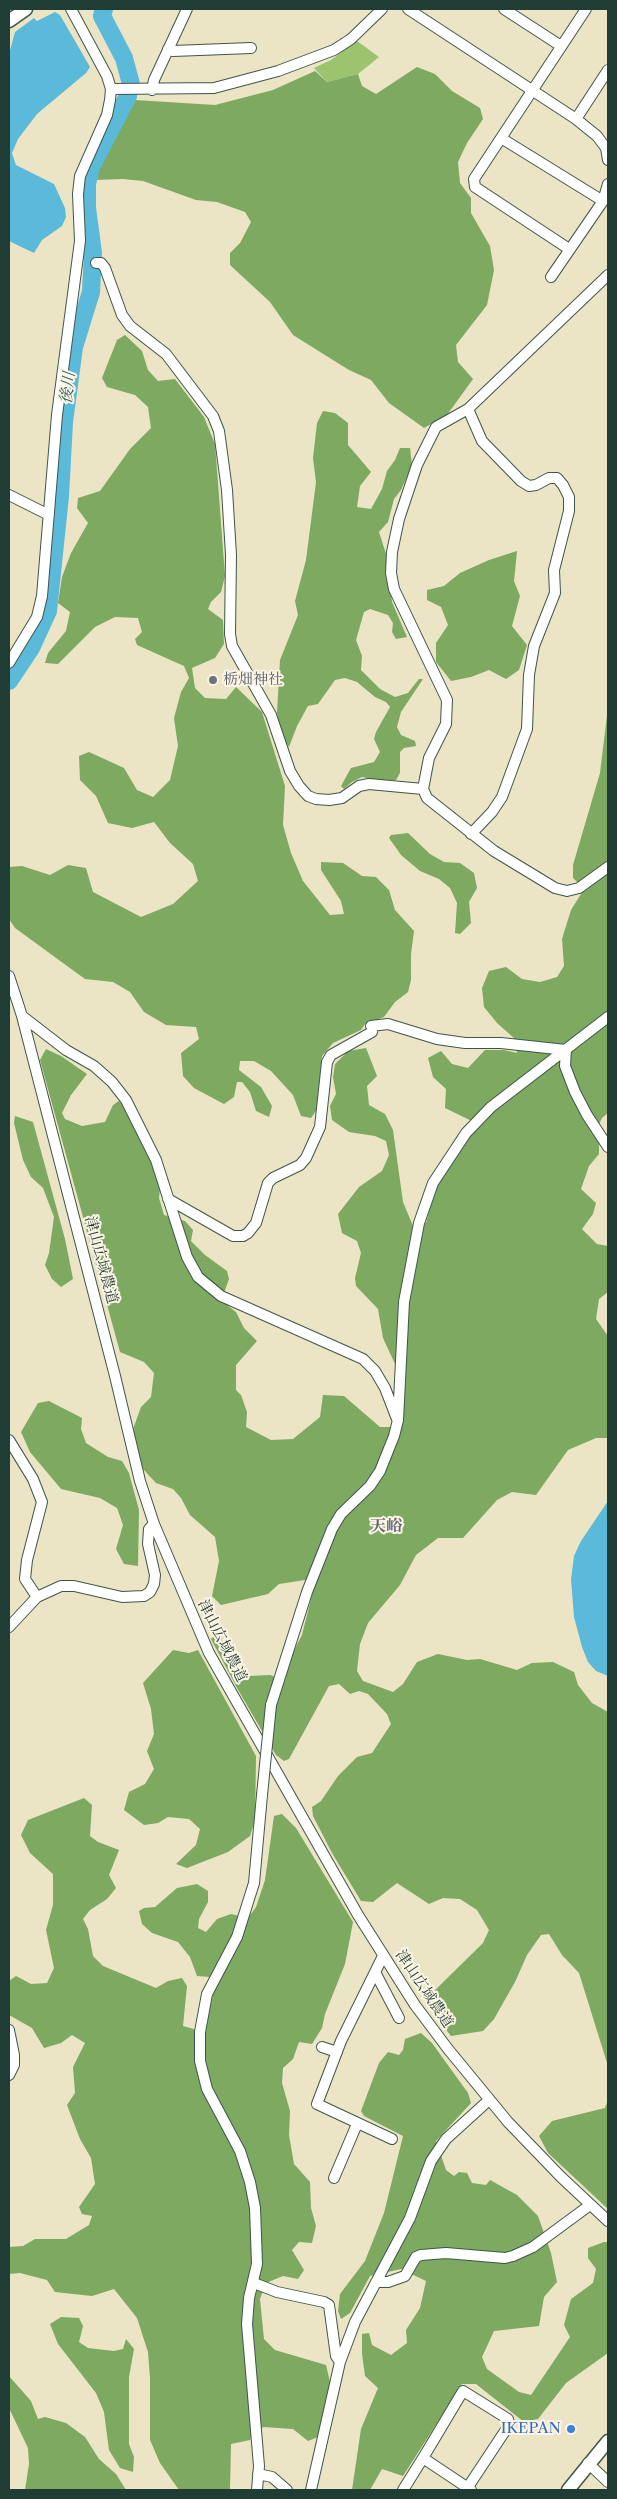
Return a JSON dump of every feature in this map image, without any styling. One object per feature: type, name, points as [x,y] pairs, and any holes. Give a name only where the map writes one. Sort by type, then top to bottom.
[{"type":"main road","points":[[9,21],[26,9]]},
{"type":"main road","points":[[568,2490],[588,2463],[608,2441]]},
{"type":"street","points":[[9,663],[27,635],[40,603],[57,415],[79,248],[78,194],[80,176],[106,115],[111,90],[107,76],[70,9]]},
{"type":"street","points":[[152,90],[154,80],[187,9]]},
{"type":"street","points":[[111,90],[214,88],[236,84],[297,65],[334,50],[351,39],[382,9]]},
{"type":"street","points":[[408,9],[576,119],[597,136],[606,148],[608,160]]},
{"type":"street","points":[[504,9],[561,46]]},
{"type":"street","points":[[569,249],[475,188],[474,180],[586,9]]},
{"type":"street","points":[[168,49],[174,51],[251,48]]},
{"type":"street","points":[[576,119],[608,70]]},
{"type":"street","points":[[501,138],[603,201]]},
{"type":"street","points":[[551,277],[603,201],[608,184]]},
{"type":"street","points":[[96,263],[101,262],[105,268],[122,314],[130,326],[166,354],[213,416],[219,431],[224,455],[228,500],[231,555],[230,634],[232,646],[271,715],[290,771],[298,786],[308,796],[329,800],[342,798],[359,786],[369,784],[423,790]]},
{"type":"street","points":[[608,274],[468,409],[436,427],[427,441],[399,519],[392,552],[391,573],[394,589],[446,700],[446,724],[429,758],[423,790],[427,798],[470,834],[555,888],[567,891],[579,888],[608,867]]},
{"type":"street","points":[[468,409],[482,441],[521,481],[529,486],[536,485],[549,478],[557,478],[569,497],[569,511],[554,570],[555,594],[534,646],[529,675],[527,729],[502,797],[492,812],[470,834]]},
{"type":"street","points":[[9,495],[49,515]]},
{"type":"street","name":"津山広域農道","points":[[9,976],[22,1016],[115,1376],[140,1481],[154,1524],[209,1653],[358,1915],[383,1956],[448,2049],[489,2100],[534,2150],[608,2221]]},
{"type":"street","points":[[22,1016],[66,1050],[94,1066],[112,1082],[126,1100],[156,1160],[187,1257],[198,1277],[206,1286],[221,1296],[363,1359],[375,1371],[385,1388],[398,1420]]},
{"type":"street","points":[[257,2490],[258,2474],[247,2324],[249,2298],[257,2264],[255,2208],[250,2182],[240,2151],[208,2089],[200,2061],[200,2032],[207,1994],[237,1937],[254,1883],[271,1705],[307,1592],[332,1529],[341,1514],[360,1498],[380,1471],[390,1448],[398,1420],[404,1302],[419,1223],[433,1183],[466,1134],[491,1106],[608,1017]]},
{"type":"street","points":[[168,1199],[233,1236],[242,1236],[248,1233],[256,1223],[268,1183],[273,1178],[300,1165],[306,1158],[320,1127],[327,1062],[331,1055],[372,1029],[388,1024],[437,1039],[465,1043],[501,1042],[566,1050]]},
{"type":"street","points":[[566,1050],[565,1066],[575,1092],[587,1115],[608,1147]]},
{"type":"street","points":[[9,1440],[33,1480],[42,1502],[27,1560],[25,1578],[37,1596]]},
{"type":"street","points":[[9,1627],[37,1596],[61,1586],[74,1586],[122,1597],[144,1596],[150,1592],[154,1584],[155,1575],[148,1544],[149,1529],[154,1524]]},
{"type":"street","points":[[383,1956],[337,2052],[317,2104],[392,2139]]},
{"type":"street","points":[[375,1972],[400,2018]]},
{"type":"street","points":[[9,2030],[14,2055],[14,2066],[9,2075]]},
{"type":"street","points":[[322,2047],[337,2052]]},
{"type":"street","points":[[311,2490],[340,2362],[355,2322],[410,2218],[431,2161],[446,2140],[489,2100]]},
{"type":"street","points":[[334,2178],[357,2124]]},
{"type":"street","points":[[376,2282],[388,2282],[405,2276],[416,2257],[421,2255],[446,2253],[505,2258],[513,2256],[534,2247],[590,2205]]},
{"type":"street","points":[[254,2283],[277,2292],[328,2305],[336,2356],[340,2362]]},
{"type":"street","points":[[403,2490],[464,2391],[508,2419],[509,2425],[469,2489],[423,2458]]},
{"type":"street","points":[[588,2463],[608,2482]]},
{"type":"street","points":[[258,2474],[272,2477],[287,2490]]},
{"type":"green space","points":[[357,41],[379,57],[358,74],[327,82],[314,68],[331,60]]},
{"type":"green space","points":[[417,67],[435,74],[452,91],[480,108],[483,119],[467,143],[458,162],[460,183],[471,198],[471,213],[490,246],[494,270],[487,305],[456,345],[458,362],[473,379],[447,415],[424,428],[389,403],[371,380],[349,370],[293,335],[270,302],[230,265],[230,253],[240,243],[251,222],[245,212],[217,202],[196,200],[143,181],[123,179],[95,180],[94,170],[126,107],[135,100],[215,105],[273,90],[315,71],[327,82],[358,74],[362,86],[376,94]]},
{"type":"green space","points":[[125,335],[142,351],[148,370],[158,381],[175,379],[204,417],[215,444],[225,576],[221,592],[211,602],[208,609],[223,620],[224,644],[215,658],[192,668],[195,688],[205,698],[226,699],[236,687],[262,712],[285,786],[283,825],[291,853],[303,881],[330,915],[344,914],[341,901],[321,870],[321,862],[343,863],[362,876],[376,877],[389,890],[395,910],[414,931],[411,954],[411,980],[408,992],[395,1002],[384,1017],[365,1024],[361,1030],[333,1043],[322,1056],[316,1111],[311,1118],[301,1116],[293,1095],[271,1071],[254,1061],[240,1061],[239,1070],[261,1087],[272,1106],[269,1117],[256,1111],[250,1092],[242,1082],[237,1082],[234,1097],[224,1104],[194,1088],[183,1076],[181,1053],[199,1039],[196,1027],[166,1025],[144,1012],[130,992],[113,982],[85,979],[15,928],[9,919],[9,867],[22,866],[50,875],[68,865],[86,868],[93,892],[141,917],[173,904],[198,881],[193,864],[170,843],[154,822],[132,828],[108,823],[96,796],[80,780],[79,756],[89,752],[124,768],[137,790],[153,797],[170,780],[178,746],[174,718],[181,692],[189,678],[184,666],[137,645],[135,639],[142,632],[138,618],[115,617],[95,627],[58,664],[45,663],[48,653],[66,631],[70,612],[58,603],[62,577],[71,553],[88,523],[77,508],[78,498],[100,491],[130,449],[151,428],[148,407],[135,395],[107,387],[102,378],[117,340]]},
{"type":"green space","points":[[323,411],[335,413],[348,423],[348,445],[371,472],[360,486],[357,507],[371,509],[382,489],[387,471],[395,460],[400,448],[410,448],[412,465],[401,490],[394,499],[388,522],[379,532],[387,557],[392,602],[407,637],[396,639],[392,632],[393,623],[388,615],[370,609],[364,612],[356,640],[362,656],[361,670],[380,689],[395,697],[408,693],[419,679],[423,679],[401,712],[397,727],[401,735],[415,741],[416,746],[404,748],[400,752],[400,773],[396,780],[384,782],[362,777],[344,789],[341,786],[351,768],[374,762],[380,752],[374,739],[390,707],[386,702],[375,697],[357,682],[345,678],[335,680],[318,704],[308,706],[297,726],[289,747],[284,740],[277,713],[280,660],[298,615],[295,601],[306,560],[316,482],[313,458],[317,423]]},
{"type":"green space","points":[[517,551],[514,581],[520,596],[512,626],[527,645],[519,670],[506,679],[489,670],[471,677],[451,681],[436,662],[436,643],[448,625],[441,607],[427,600],[427,590],[444,586],[460,573],[489,560]]},
{"type":"green space","points":[[608,707],[608,1113],[602,1118],[596,1131],[599,1139],[599,1154],[589,1166],[581,1189],[596,1203],[593,1214],[582,1229],[597,1244],[608,1246],[608,1292],[599,1299],[596,1319],[608,1336],[608,1438],[596,1438],[568,1450],[536,1495],[512,1492],[497,1500],[463,1538],[438,1538],[416,1555],[400,1585],[368,1623],[360,1644],[357,1671],[363,1681],[393,1692],[403,1684],[417,1662],[438,1654],[467,1660],[480,1659],[517,1670],[532,1663],[553,1662],[574,1672],[578,1685],[592,1703],[608,1712],[608,2066],[579,1973],[562,1955],[549,1934],[541,1935],[527,1955],[515,1982],[494,2019],[483,2031],[451,2036],[433,2013],[427,1998],[483,1943],[489,1930],[477,1910],[460,1899],[443,1898],[429,1904],[397,1883],[373,1902],[361,1901],[332,1853],[313,1816],[312,1807],[321,1801],[338,1776],[357,1757],[372,1753],[391,1724],[387,1714],[368,1694],[359,1691],[350,1694],[339,1684],[329,1686],[289,1759],[284,1761],[276,1755],[237,1688],[211,1639],[224,1626],[221,1642],[237,1669],[248,1676],[270,1675],[284,1680],[288,1662],[302,1635],[315,1583],[305,1580],[279,1584],[268,1594],[221,1605],[212,1596],[219,1561],[215,1537],[190,1515],[181,1498],[173,1489],[156,1483],[143,1469],[132,1432],[141,1407],[151,1397],[154,1373],[144,1362],[120,1352],[40,1060],[46,1049],[61,1056],[87,1074],[71,1095],[62,1113],[65,1119],[82,1126],[105,1122],[113,1105],[119,1101],[130,1113],[149,1154],[160,1189],[159,1198],[164,1215],[185,1221],[193,1230],[191,1241],[205,1255],[227,1271],[229,1279],[224,1293],[227,1305],[236,1312],[244,1328],[257,1341],[236,1365],[236,1390],[241,1395],[247,1412],[246,1427],[271,1440],[293,1439],[320,1417],[323,1395],[344,1396],[380,1427],[400,1427],[406,1380],[395,1364],[383,1338],[378,1309],[356,1286],[355,1278],[361,1253],[357,1241],[342,1233],[338,1214],[359,1187],[382,1171],[389,1155],[386,1141],[375,1136],[349,1132],[332,1120],[330,1106],[336,1094],[333,1077],[335,1064],[348,1051],[366,1048],[377,1076],[367,1086],[369,1105],[385,1114],[393,1130],[403,1202],[413,1226],[426,1223],[435,1190],[456,1153],[478,1124],[445,1108],[446,1089],[433,1077],[428,1058],[441,1051],[452,1064],[468,1068],[485,1050],[504,1050],[517,1053],[515,1039],[497,1023],[484,1007],[482,988],[489,971],[506,967],[522,979],[540,982],[557,977],[564,966],[562,939],[571,910],[581,894],[581,886],[573,878],[573,865],[600,773]]},
{"type":"green space","points":[[408,833],[430,854],[444,862],[460,863],[474,873],[477,888],[469,902],[471,923],[460,934],[455,933],[457,903],[450,888],[439,879],[420,871],[401,855],[389,838],[391,835]]},
{"type":"green space","points":[[15,1116],[33,1122],[65,1239],[73,1279],[61,1287],[52,1279],[45,1265],[49,1253],[54,1217],[43,1188],[31,1177],[23,1160],[14,1123]]},
{"type":"green space","points":[[49,1401],[82,1418],[81,1429],[86,1443],[108,1457],[122,1461],[129,1473],[139,1510],[138,1566],[124,1564],[116,1549],[123,1525],[117,1508],[100,1498],[61,1489],[30,1452],[21,1432],[38,1403]]},
{"type":"green space","points":[[173,1650],[189,1653],[198,1650],[256,1756],[255,1820],[250,1836],[228,1852],[187,1868],[176,1864],[196,1845],[200,1829],[189,1819],[168,1817],[158,1823],[144,1825],[124,1810],[129,1792],[145,1784],[154,1769],[147,1751],[154,1734],[151,1709],[143,1683]]},
{"type":"green space","points":[[84,1798],[92,1805],[90,1836],[98,1842],[119,1850],[109,1875],[116,1888],[107,1899],[90,1910],[83,1919],[88,1929],[93,1956],[103,1966],[156,1988],[168,1981],[182,1978],[187,1986],[183,2026],[197,2030],[206,2025],[213,1995],[211,1977],[197,1976],[190,1957],[178,1942],[152,1933],[142,1924],[139,1911],[144,1908],[155,1907],[177,1888],[197,1884],[208,1891],[208,1902],[199,1919],[198,1928],[206,1932],[217,1919],[231,1914],[248,1918],[256,1907],[265,1880],[274,1816],[282,1814],[296,1828],[353,1922],[345,1964],[325,2014],[322,2028],[312,2044],[299,2042],[293,2059],[283,2068],[282,2083],[290,2111],[289,2135],[294,2164],[310,2182],[311,2208],[316,2226],[312,2243],[299,2242],[292,2250],[304,2270],[298,2279],[283,2276],[266,2283],[260,2299],[264,2339],[275,2350],[326,2365],[330,2382],[323,2435],[308,2441],[293,2429],[264,2427],[253,2432],[250,2440],[231,2444],[230,2490],[179,2490],[160,2463],[150,2440],[148,2352],[137,2318],[114,2289],[92,2296],[55,2292],[47,2280],[20,2273],[9,2274],[9,2247],[23,2246],[35,2239],[66,2239],[89,2225],[92,2216],[82,2214],[79,2207],[95,2184],[91,2158],[80,2139],[67,2105],[75,2093],[73,2067],[85,2043],[72,2035],[61,2043],[44,2048],[32,2028],[9,2015],[9,1981],[16,1976],[31,1984],[47,1983],[54,1968],[46,1930],[53,1905],[53,1874],[30,1853],[21,1835],[28,1820]]},
{"type":"green space","points":[[421,2033],[432,2043],[468,2093],[471,2103],[436,2141],[446,2170],[454,2176],[459,2172],[467,2173],[472,2183],[486,2185],[490,2180],[517,2195],[538,2216],[551,2253],[557,2282],[544,2297],[539,2326],[494,2331],[482,2357],[487,2369],[519,2392],[531,2395],[570,2337],[564,2325],[571,2299],[593,2283],[596,2269],[588,2258],[588,2248],[604,2242],[608,2242],[608,2353],[566,2383],[538,2419],[524,2422],[476,2384],[462,2384],[403,2476],[382,2469],[370,2490],[352,2490],[361,2429],[378,2388],[365,2376],[362,2334],[369,2333],[372,2345],[391,2355],[407,2343],[406,2330],[420,2308],[426,2281],[401,2269],[370,2276],[350,2313],[341,2319],[338,2311],[340,2294],[365,2261],[384,2213],[403,2136],[364,2116],[361,2111],[379,2063],[388,2052],[399,2055],[403,2050],[405,2039]]},
{"type":"green space","points":[[608,2100],[608,2209],[548,2153],[539,2136],[552,2121],[605,2108]]},
{"type":"green space","points":[[61,2317],[79,2318],[83,2326],[79,2342],[88,2348],[114,2351],[123,2349],[126,2339],[134,2349],[129,2377],[129,2444],[134,2457],[133,2472],[120,2468],[109,2450],[104,2412],[96,2393],[58,2344],[50,2324]]},
{"type":"green space","points":[[9,2376],[31,2401],[38,2419],[45,2417],[66,2423],[85,2437],[99,2459],[116,2474],[126,2490],[25,2490],[29,2464],[28,2448],[9,2408]]},
{"type":"water","points":[[55,12],[60,15],[90,67],[86,73],[37,114],[18,139],[12,153],[16,165],[54,184],[65,208],[66,217],[62,226],[42,240],[34,253],[9,241],[9,54],[15,32],[34,18],[37,21]]},
{"type":"water","points":[[608,1501],[608,1676],[596,1671],[588,1662],[582,1647],[574,1617],[571,1579],[574,1556],[581,1541]]},
{"type":"waterway","name":"後川","points":[[104,9],[102,16],[124,58],[131,84]]},
{"type":"waterway","name":"後川","points":[[9,681],[31,648],[48,611],[60,496],[64,422],[74,347],[91,292],[93,253],[87,208],[87,184],[91,167],[128,96]]},
{"type":"place","name":"栃畑神社","points":[[213,680]]},
{"type":"place","name":"IKEPAN","points":[[571,2429]]},
{"type":"district","name":"天峪","points":[[386,1526]]}]
